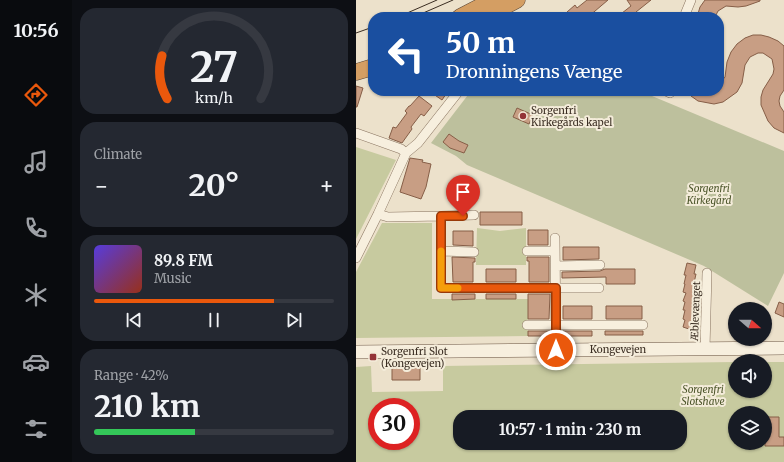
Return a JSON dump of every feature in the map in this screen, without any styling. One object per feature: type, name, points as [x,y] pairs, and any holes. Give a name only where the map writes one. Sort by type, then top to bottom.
[{"type":"highway","points":[[470,12],[493,0]]},
{"type":"highway","points":[[494,12],[517,0]]},
{"type":"highway","points":[[356,61],[368,57]]},
{"type":"highway","points":[[356,72],[368,68]]},
{"type":"street","points":[[686,12],[691,0]]},
{"type":"street","points":[[356,258],[406,153],[418,143],[455,96]]},
{"type":"street","points":[[356,133],[401,149],[406,153]]},
{"type":"street","points":[[378,214],[388,217],[474,215]]},
{"type":"street","points":[[441,216],[441,288],[599,288]]},
{"type":"street","points":[[555,238],[556,350]]},
{"type":"street","points":[[441,251],[474,252]]},
{"type":"street","points":[[527,251],[555,251]]},
{"type":"street","points":[[556,266],[600,266]]},
{"type":"street","name":"Æblevænget","points":[[705,348],[707,273]]},
{"type":"street","points":[[528,325],[643,325]]},
{"type":"street","name":"Kongevejen","points":[[356,352],[784,348]]},
{"type":"green space","name":"Sorgenfri Kirkegård","points":[[467,96],[652,96],[784,151],[784,273],[770,302],[762,302],[704,266],[467,165],[456,156],[431,143]]},
{"type":"green space","points":[[356,147],[396,160],[356,239]]},
{"type":"green space","points":[[382,223],[432,223],[432,299],[528,299],[528,336],[356,338],[356,272]]},
{"type":"green space","points":[[477,228],[500,231],[526,228],[526,265],[476,265]]},
{"type":"green space","name":"Sorgenfri Slotshave","points":[[728,362],[728,398],[772,398],[772,362],[784,362],[784,462],[356,462],[356,367],[371,366],[372,392],[443,391],[443,366]]},
{"type":"building","points":[[587,0],[608,0],[594,12],[567,12],[575,5],[577,8]]},
{"type":"building","points":[[627,0],[651,0],[636,12],[623,12],[631,6]]},
{"type":"building","points":[[705,0],[760,0],[746,6],[726,6],[718,12],[698,12]]},
{"type":"building","points":[[753,35],[761,35],[778,41],[784,46],[784,90],[779,101],[784,112],[784,133],[774,128],[768,121],[761,105],[763,90],[773,74],[774,69],[772,59],[763,53],[758,53],[750,57],[745,65],[742,83],[737,92],[723,102],[714,104],[698,101],[691,96],[724,96],[724,78],[727,62],[731,52],[737,44],[745,38]]},
{"type":"building","points":[[356,86],[363,88],[357,107],[356,107]]},
{"type":"building","points":[[419,96],[432,106],[424,116],[421,114],[411,127],[412,129],[402,143],[389,138],[393,127],[396,128],[407,113],[405,111]]},
{"type":"building","points":[[436,96],[445,96],[442,100]]},
{"type":"building","name":"Sorgenfri Kirkegårds kapel","points":[[517,108],[533,115],[529,124],[513,117]]},
{"type":"building","points":[[449,134],[468,145],[464,153],[450,148],[443,142]]},
{"type":"building","points":[[410,158],[423,160],[422,162],[431,164],[426,187],[421,199],[400,192]]},
{"type":"building","points":[[480,212],[522,212],[522,225],[480,225]]},
{"type":"building","points":[[528,230],[548,230],[548,245],[528,245]]},
{"type":"building","points":[[453,231],[473,231],[473,246],[453,245]]},
{"type":"building","points":[[563,247],[599,247],[599,259],[563,260]]},
{"type":"building","points":[[452,257],[475,258],[475,262],[473,262],[473,282],[453,282]]},
{"type":"building","points":[[527,257],[549,257],[549,282],[529,282],[529,261],[527,261]]},
{"type":"building","points":[[687,263],[696,265],[694,283],[696,283],[693,291],[696,292],[693,300],[696,301],[693,318],[695,319],[692,330],[683,327],[685,320],[683,319],[685,310],[683,310],[685,302],[683,301],[686,293],[683,292],[686,275],[684,275]]},
{"type":"building","points":[[486,269],[516,269],[516,282],[486,282]]},
{"type":"building","points":[[605,269],[635,269],[635,284],[606,284],[606,277],[562,278],[562,272],[600,271]]},
{"type":"building","points":[[452,294],[475,294],[475,299],[452,300]]},
{"type":"building","points":[[486,294],[516,294],[516,299],[486,299]]},
{"type":"building","points":[[528,294],[550,294],[549,319],[528,319]]},
{"type":"building","points":[[779,302],[784,304],[784,317],[775,313]]},
{"type":"building","points":[[563,306],[592,306],[592,319],[563,319]]},
{"type":"building","points":[[606,306],[642,306],[642,319],[606,319]]},
{"type":"building","points":[[528,331],[550,331],[550,336],[528,336]]},
{"type":"building","points":[[563,331],[592,331],[592,336],[563,336]]},
{"type":"building","points":[[605,331],[643,331],[643,335],[605,335]]},
{"type":"building","points":[[392,366],[420,366],[420,380],[392,380]]},
{"type":"building","points":[[772,417],[779,417],[779,437],[784,437],[784,446],[772,446]]},
{"type":"tram line","points":[[409,12],[437,0]]},
{"type":"tram line","points":[[425,12],[453,0]]},
{"type":"tram line","points":[[356,33],[368,29]]},
{"type":"slow traffic","points":[[441,251],[441,288],[458,288]]},
{"type":"place","name":"Sorgenfri Kirkegårds kapel","points":[[523,116]]},
{"type":"place","name":"Sorgenfri Slot (Kongevejen)","points":[[373,357]]},
{"type":"route","points":[[463,216],[441,216],[441,288],[556,288],[556,350]]}]
